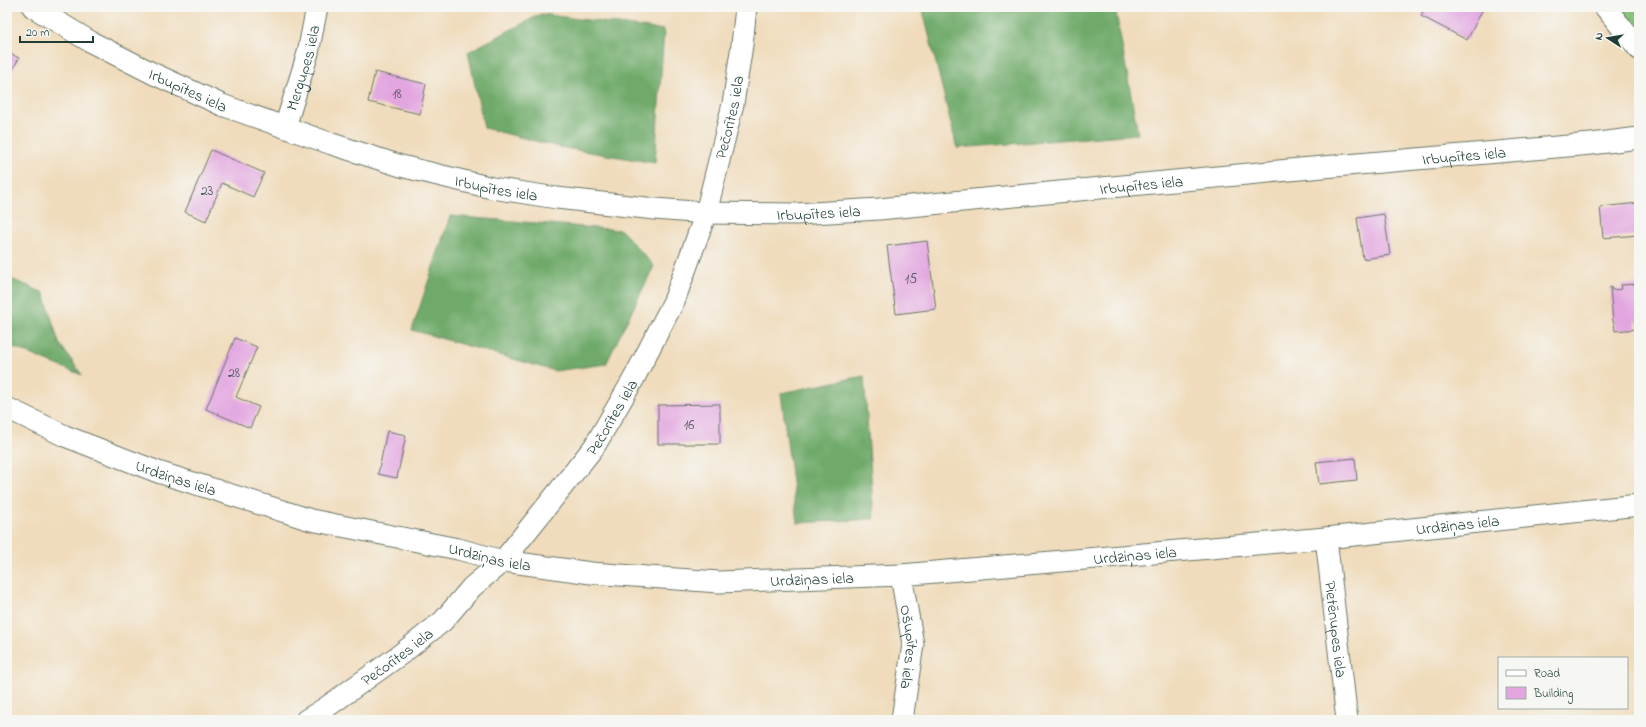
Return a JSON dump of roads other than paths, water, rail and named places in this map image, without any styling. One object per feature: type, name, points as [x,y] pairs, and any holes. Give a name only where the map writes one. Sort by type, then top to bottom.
[{"type":"street","name":"Irbupītes iela","points":[[33,7],[91,42],[154,74],[222,105],[332,144],[401,166],[492,188],[557,198],[655,209],[706,213],[796,214],[879,209],[1300,168],[1591,144],[1639,138]]},
{"type":"street","name":"Mergupes iela","points":[[285,127],[308,53],[317,7]]},
{"type":"street","name":"Pečorītes iela","points":[[306,720],[324,709],[395,658],[443,621],[472,587],[503,561],[594,447],[633,380],[674,301],[706,213],[733,104],[746,7]]},
{"type":"street","points":[[1605,7],[1639,49]]},
{"type":"street","name":"Urdziņas iela","points":[[7,408],[65,436],[158,472],[311,520],[458,550],[503,561],[591,573],[718,582],[902,574],[1326,538],[1639,505]]},
{"type":"street","name":"Pietēnupes iela","points":[[1326,538],[1347,720]]},
{"type":"street","name":"Ošupītes iela","points":[[902,574],[913,644],[902,720]]}]
